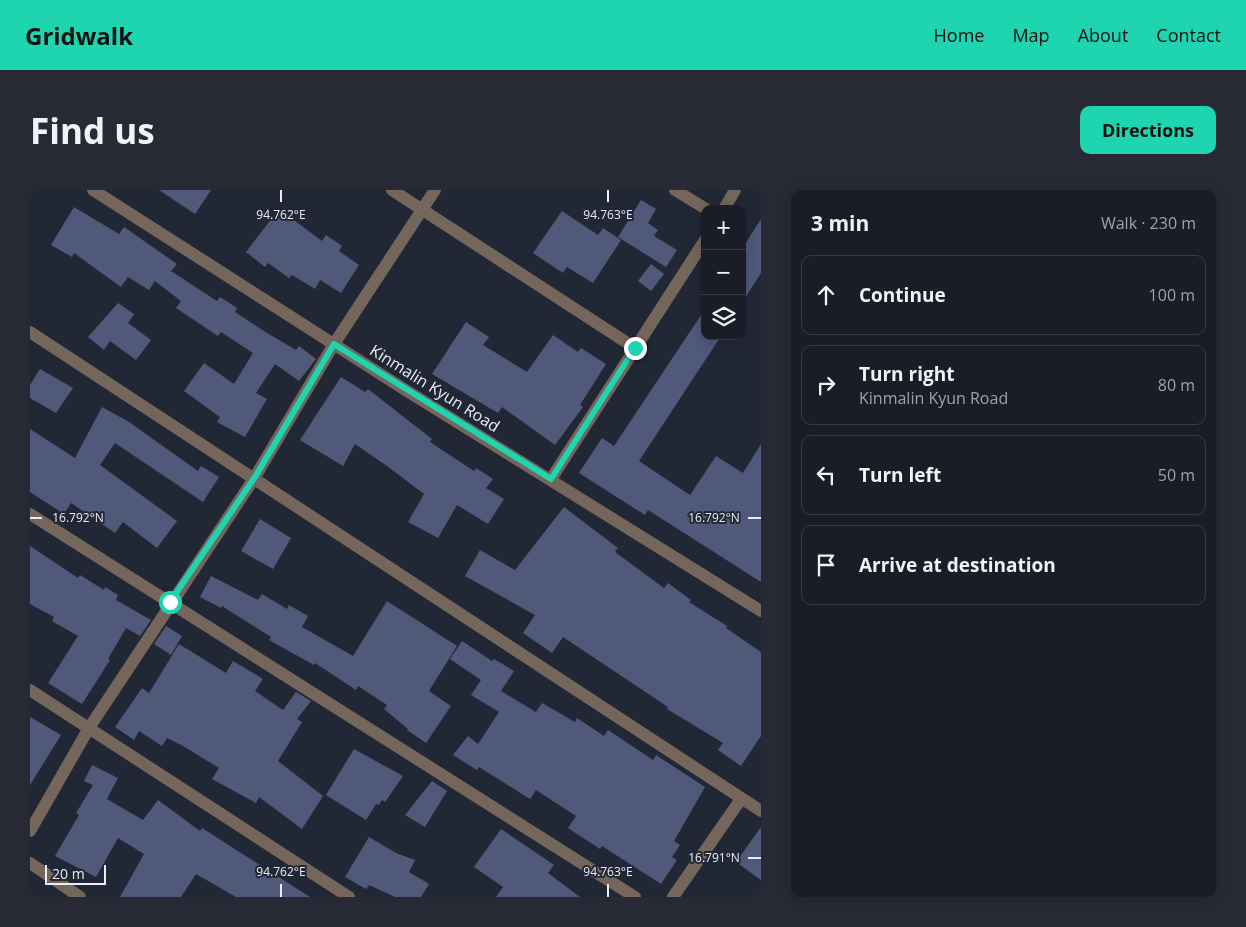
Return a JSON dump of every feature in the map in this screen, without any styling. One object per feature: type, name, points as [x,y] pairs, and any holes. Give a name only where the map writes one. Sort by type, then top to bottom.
[{"type":"street","name":"Kinmalin Kyun Road","points":[[94,190],[334,344],[761,611]]},
{"type":"street","points":[[392,190],[635,348]]},
{"type":"street","points":[[30,831],[89,728],[170,602],[255,477],[334,344],[435,190]]},
{"type":"street","points":[[675,190],[701,206]]},
{"type":"street","points":[[727,205],[736,190]]},
{"type":"street","points":[[551,479],[701,246]]},
{"type":"street","points":[[30,332],[255,477],[761,812]]},
{"type":"street","points":[[30,514],[635,897]]},
{"type":"street","points":[[30,690],[349,897]]},
{"type":"street","points":[[673,897],[741,799]]},
{"type":"street","points":[[30,863],[80,897]]},
{"type":"building","points":[[159,190],[211,190],[195,214]]},
{"type":"building","points":[[641,200],[656,209],[648,223],[658,230],[654,236],[677,250],[666,267],[618,237]]},
{"type":"building","points":[[74,207],[119,234],[124,227],[177,264],[171,271],[217,301],[220,297],[237,308],[235,312],[267,333],[296,350],[299,346],[316,359],[299,381],[275,364],[256,393],[267,399],[245,437],[217,422],[220,417],[184,391],[204,363],[234,384],[253,353],[221,332],[218,336],[176,308],[181,301],[155,281],[149,290],[128,277],[121,287],[74,253],[72,257],[51,245]]},
{"type":"building","points":[[279,209],[322,241],[326,235],[342,246],[339,251],[359,265],[341,293],[320,280],[315,289],[292,275],[289,278],[268,263],[265,267],[246,252]]},
{"type":"building","points":[[562,211],[598,235],[603,228],[621,240],[593,283],[567,267],[563,273],[533,253]]},
{"type":"building","points":[[761,219],[761,273],[746,297],[746,250],[746,243]]},
{"type":"building","points":[[651,264],[664,274],[651,291],[638,281]]},
{"type":"building","points":[[118,303],[134,314],[128,323],[151,340],[136,360],[110,341],[104,350],[88,337]]},
{"type":"building","points":[[701,315],[701,340],[718,340],[639,461],[690,495],[716,456],[743,473],[761,444],[761,582],[648,510],[645,515],[579,473],[602,438],[614,446]]},
{"type":"building","points":[[466,322],[489,337],[483,345],[527,372],[553,335],[578,352],[581,348],[606,364],[580,405],[583,407],[555,445],[502,407],[498,413],[432,374]]},
{"type":"building","points":[[40,369],[73,388],[56,413],[30,398],[30,385]]},
{"type":"building","points":[[341,377],[365,392],[368,389],[432,439],[430,442],[474,471],[476,468],[493,479],[486,488],[504,499],[488,524],[457,505],[438,538],[408,522],[424,494],[387,466],[355,444],[343,466],[300,440]]},
{"type":"building","points":[[102,407],[129,422],[198,471],[201,466],[219,477],[203,502],[115,443],[100,465],[177,521],[157,548],[123,522],[115,533],[71,503],[64,514],[30,492],[30,429],[75,458]]},
{"type":"building","points":[[564,507],[618,548],[615,552],[664,588],[668,583],[691,600],[689,602],[727,626],[726,628],[761,652],[761,736],[741,766],[718,750],[723,743],[667,709],[668,707],[563,637],[552,653],[523,633],[535,615],[465,576],[480,550],[515,570]]},
{"type":"building","points":[[260,519],[291,538],[273,569],[241,551]]},
{"type":"building","points":[[30,546],[78,578],[80,575],[104,590],[105,587],[118,595],[116,600],[151,620],[140,636],[126,628],[108,659],[110,660],[82,704],[48,683],[78,636],[52,621],[54,617],[30,604]]},
{"type":"building","points":[[211,576],[258,600],[262,594],[287,609],[289,605],[308,616],[302,627],[353,656],[387,601],[457,646],[429,691],[451,706],[426,743],[407,730],[384,709],[387,705],[358,686],[356,690],[315,663],[314,665],[269,640],[271,637],[222,606],[221,608],[200,597]]},
{"type":"building","points":[[166,626],[182,636],[171,655],[154,644]]},
{"type":"building","points":[[462,641],[492,661],[494,659],[514,671],[501,691],[536,712],[542,703],[575,722],[577,718],[604,736],[608,730],[653,760],[656,755],[705,787],[674,841],[680,845],[672,857],[677,860],[661,884],[602,846],[600,849],[568,828],[576,816],[536,790],[530,799],[479,767],[477,770],[453,755],[468,736],[478,744],[499,712],[471,695],[481,680],[450,659]]},
{"type":"building","points":[[179,644],[226,673],[233,661],[263,679],[255,691],[283,710],[296,692],[311,701],[297,719],[302,722],[278,761],[323,796],[302,829],[259,797],[256,803],[212,779],[219,768],[183,746],[167,738],[162,746],[139,731],[134,740],[115,727],[142,688],[149,693]]},
{"type":"building","points":[[30,717],[61,735],[30,785]]},
{"type":"building","points":[[354,749],[403,776],[385,802],[382,800],[379,805],[376,804],[366,820],[326,795]]},
{"type":"building","points":[[92,765],[118,778],[107,799],[143,820],[158,800],[200,831],[202,828],[310,897],[236,897],[196,874],[181,897],[120,897],[144,854],[118,838],[96,877],[55,856],[79,815],[76,813],[93,785],[84,781]]},
{"type":"building","points":[[432,781],[447,791],[425,827],[405,815]]},
{"type":"building","points":[[761,827],[761,880],[736,862]]},
{"type":"building","points":[[501,829],[554,865],[548,873],[580,897],[496,897],[503,887],[474,867]]},
{"type":"building","points":[[369,837],[396,853],[415,860],[409,872],[429,884],[421,897],[395,897],[369,885],[366,889],[345,877]]},
{"type":"route","points":[[170,602],[255,477],[334,344],[551,479],[635,348]]}]
